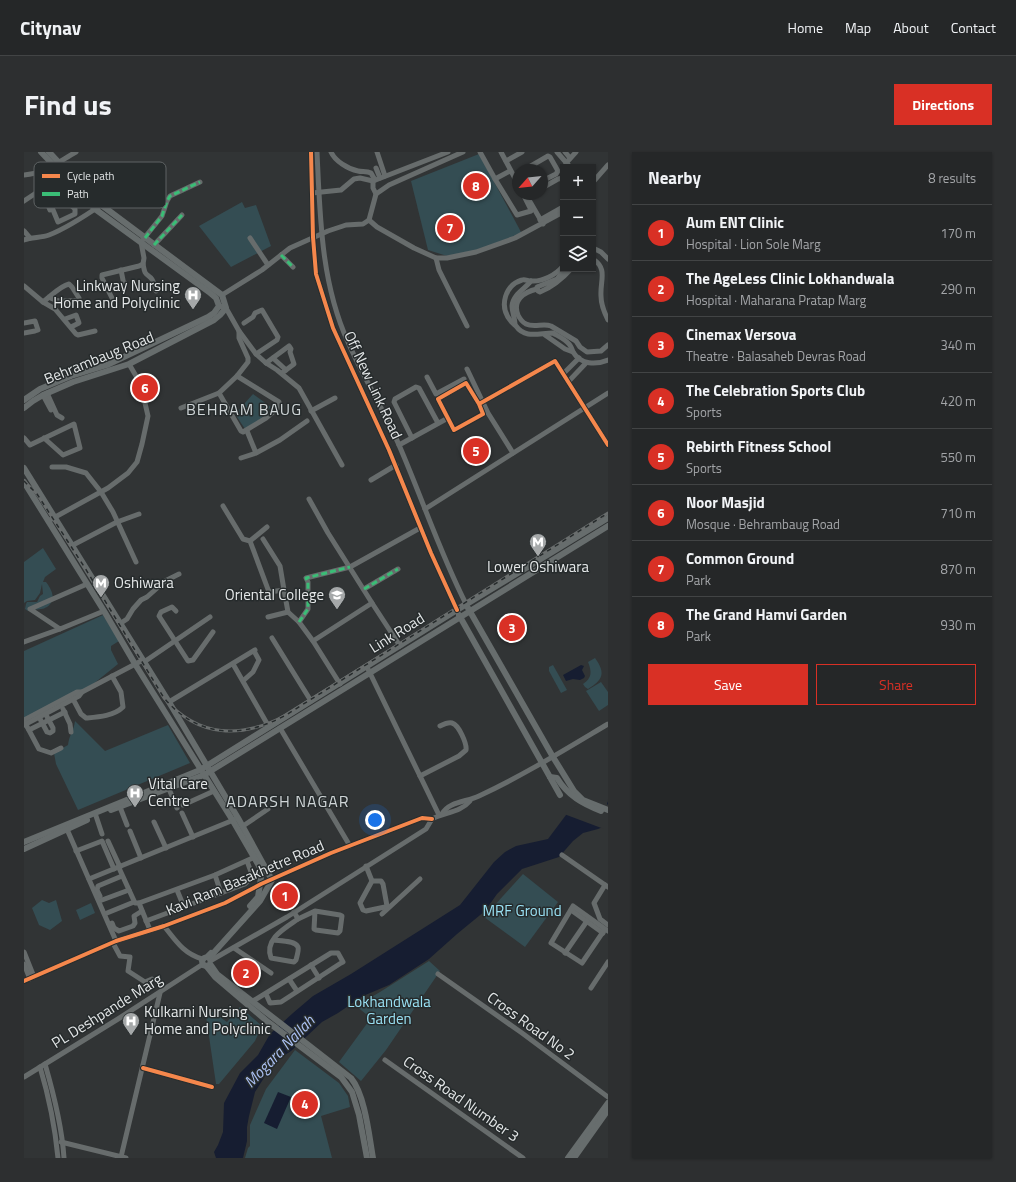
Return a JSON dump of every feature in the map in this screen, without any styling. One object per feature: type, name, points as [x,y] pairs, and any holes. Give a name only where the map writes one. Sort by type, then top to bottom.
[{"type":"main road","points":[[41,152],[54,162]]},
{"type":"main road","points":[[49,152],[56,162]]},
{"type":"main road","points":[[105,208],[209,292],[216,298],[222,307]]},
{"type":"main road","points":[[95,209],[143,240],[154,244],[222,295],[222,307]]},
{"type":"main road","name":"Behrambaug Road","points":[[24,408],[32,401],[45,394],[73,382],[129,364],[214,320],[220,315],[222,307]]},
{"type":"main road","name":"Behrambaug Road","points":[[24,400],[40,389],[71,376],[107,365],[194,324],[222,307]]},
{"type":"main road","points":[[24,468],[169,702],[272,880],[260,900],[207,961]]},
{"type":"main road","points":[[24,482],[214,791],[243,826],[257,856],[262,871],[258,897],[207,961]]},
{"type":"main road","name":"Link Road","points":[[202,772],[266,732],[311,701],[466,604],[608,518]]},
{"type":"main road","name":"Link Road","points":[[266,732],[280,728],[608,526]]},
{"type":"main road","points":[[466,604],[574,791],[585,803],[608,810]]},
{"type":"main road","name":"Off New Link Road","points":[[457,610],[550,776]]},
{"type":"main road","points":[[24,842],[66,828],[169,789],[202,772]]},
{"type":"main road","points":[[24,849],[66,828],[202,772]]},
{"type":"main road","points":[[550,776],[557,778],[572,797],[608,814]]},
{"type":"main road","points":[[550,776],[560,795]]},
{"type":"main road","points":[[207,961],[218,974],[253,1002],[270,1019]]},
{"type":"main road","points":[[207,961],[215,978],[308,1048],[351,1078],[356,1084],[373,1158]]},
{"type":"main road","points":[[574,1158],[608,1103]]},
{"type":"main road","points":[[568,1158],[608,1110]]},
{"type":"main road","points":[[362,1114],[367,1158]]},
{"type":"street","points":[[60,162],[76,152]]},
{"type":"street","name":"Off New Link Road","points":[[311,152],[312,237],[316,274],[333,328],[396,465],[420,528],[457,610]]},
{"type":"street","name":"Off New Link Road","points":[[317,152],[321,234],[327,272],[338,315],[348,342],[399,445],[450,571],[466,604]]},
{"type":"street","points":[[331,152],[335,158],[349,168],[356,171],[371,172],[378,179]]},
{"type":"street","points":[[222,295],[268,265],[290,248],[312,237],[346,225],[363,224],[369,220],[376,194],[374,191],[378,179],[377,152]]},
{"type":"street","points":[[312,192],[341,190],[354,179],[378,179],[448,152]]},
{"type":"street","points":[[376,194],[389,186],[463,152]]},
{"type":"street","points":[[480,152],[517,215],[532,210],[526,200]]},
{"type":"street","points":[[495,179],[510,171],[501,152]]},
{"type":"street","points":[[506,161],[522,152]]},
{"type":"street","points":[[557,152],[566,163],[576,152]]},
{"type":"street","points":[[565,152],[570,158]]},
{"type":"street","points":[[437,156],[440,163]]},
{"type":"street","points":[[534,164],[548,156],[550,157],[558,171],[556,174],[548,178]]},
{"type":"street","points":[[596,179],[608,165]]},
{"type":"street","points":[[376,168],[378,179]]},
{"type":"street","points":[[24,176],[34,174]]},
{"type":"street","points":[[548,185],[560,179]]},
{"type":"street","points":[[166,201],[170,196],[200,182]]},
{"type":"street","points":[[24,201],[34,194]]},
{"type":"street","points":[[529,200],[542,222]]},
{"type":"street","points":[[49,208],[56,225]]},
{"type":"street","points":[[52,208],[58,222],[75,214],[74,208]]},
{"type":"street","points":[[156,291],[152,279],[145,273],[143,264],[143,240],[162,216],[164,208]]},
{"type":"street","points":[[24,240],[47,236],[71,224],[95,209]]},
{"type":"street","points":[[369,220],[377,227],[414,248],[436,258],[447,258],[476,252],[515,238],[560,209]]},
{"type":"street","points":[[542,222],[560,213]]},
{"type":"street","points":[[154,244],[182,215]]},
{"type":"street","points":[[24,231],[30,238]]},
{"type":"street","points":[[250,238],[268,265]]},
{"type":"street","points":[[596,249],[602,252],[608,259]]},
{"type":"street","points":[[596,252],[602,252]]},
{"type":"street","points":[[281,255],[293,267]]},
{"type":"street","points":[[436,258],[439,270],[467,326]]},
{"type":"street","points":[[596,260],[599,262],[604,270],[601,302],[608,320]]},
{"type":"street","points":[[112,298],[102,275],[143,264]]},
{"type":"street","points":[[560,269],[541,281],[524,280],[515,283],[507,291],[505,297],[505,309],[510,320],[518,330],[524,334],[545,334],[565,349],[573,352],[586,363],[597,364],[608,360]]},
{"type":"street","points":[[108,289],[124,281],[121,270]]},
{"type":"street","points":[[562,272],[556,279],[521,296],[517,302],[517,313],[522,322],[530,325],[546,324],[551,326],[576,341],[580,347],[587,352],[601,351],[608,345]]},
{"type":"street","points":[[537,288],[540,292],[548,288],[564,277],[568,272]]},
{"type":"street","points":[[515,325],[512,307],[514,300],[520,291],[527,287],[531,281]]},
{"type":"street","points":[[44,302],[66,284],[69,284],[72,287],[79,299],[60,302],[49,298]]},
{"type":"street","points":[[24,286],[55,309],[65,319],[75,333],[78,334],[95,331]]},
{"type":"street","points":[[222,307],[256,354],[266,363],[284,372]]},
{"type":"street","points":[[244,323],[253,317],[255,313],[262,310],[278,337],[277,340],[256,354]]},
{"type":"street","points":[[65,319],[76,314],[79,323],[71,327]]},
{"type":"street","points":[[24,323],[35,321],[38,330],[24,333]]},
{"type":"street","points":[[181,408],[219,394],[237,376],[248,362],[239,338],[239,331]]},
{"type":"street","points":[[266,363],[289,346],[294,364],[284,372]]},
{"type":"street","points":[[273,358],[299,388],[342,465]]},
{"type":"street","points":[[563,374],[579,358]]},
{"type":"street","points":[[481,403],[555,361],[608,445]]},
{"type":"street","points":[[568,382],[586,363]]},
{"type":"street","points":[[48,521],[101,492],[128,474],[137,462],[148,416],[136,376],[129,364]]},
{"type":"street","points":[[427,377],[454,430],[483,414],[481,403],[467,369]]},
{"type":"street","points":[[219,394],[241,431],[244,432],[266,418],[280,406],[280,404],[237,376]]},
{"type":"street","points":[[437,396],[464,379]]},
{"type":"street","points":[[437,396],[466,383],[488,413],[513,453]]},
{"type":"street","points":[[412,438],[394,402],[395,399],[416,387],[419,388],[438,423]]},
{"type":"street","points":[[425,509],[608,393]]},
{"type":"street","points":[[45,394],[54,416]]},
{"type":"street","points":[[45,394],[57,415],[62,418]]},
{"type":"street","points":[[312,411],[335,398]]},
{"type":"street","points":[[399,445],[448,418]]},
{"type":"street","points":[[240,458],[256,453],[280,440],[307,421]]},
{"type":"street","points":[[24,438],[30,445],[44,438],[74,424],[80,448],[63,455],[44,438]]},
{"type":"street","points":[[247,431],[256,453]]},
{"type":"street","points":[[371,480],[396,465]]},
{"type":"street","points":[[52,467],[66,467],[86,473],[101,492],[118,522],[136,562]]},
{"type":"street","points":[[310,499],[328,533],[400,646]]},
{"type":"street","points":[[223,506],[244,539],[250,541]]},
{"type":"street","points":[[73,545],[118,522],[139,514]]},
{"type":"street","points":[[250,541],[267,527]]},
{"type":"street","points":[[299,622],[308,609],[308,582],[306,578],[350,567],[420,528]]},
{"type":"street","points":[[263,539],[280,566],[288,612],[299,622],[313,641],[340,684]]},
{"type":"street","points":[[250,541],[269,592],[284,590]]},
{"type":"street","points":[[364,589],[398,569]]},
{"type":"street","points":[[121,624],[127,619],[141,600],[165,581],[179,574]]},
{"type":"street","points":[[24,611],[86,584]]},
{"type":"street","points":[[313,641],[372,603]]},
{"type":"street","points":[[176,611],[172,607],[161,612],[159,616],[188,661],[193,660],[213,632]]},
{"type":"street","points":[[30,609],[60,629]]},
{"type":"street","points":[[24,642],[104,611]]},
{"type":"street","points":[[268,617],[288,612]]},
{"type":"street","points":[[61,748],[51,753],[39,749],[25,723],[38,715],[62,705],[79,696],[82,692],[143,661],[210,617]]},
{"type":"street","points":[[272,638],[311,701]]},
{"type":"street","points":[[169,702],[254,650],[259,660],[253,672],[244,680]]},
{"type":"street","points":[[233,664],[266,732]]},
{"type":"street","points":[[367,667],[420,776],[441,814]]},
{"type":"street","points":[[73,699],[81,714],[86,718],[104,716],[120,710],[123,707],[121,692],[112,676]]},
{"type":"street","points":[[45,712],[77,692],[82,692]]},
{"type":"street","points":[[62,705],[70,724],[71,732]]},
{"type":"street","points":[[38,715],[47,732],[50,733],[53,730],[45,712]]},
{"type":"street","points":[[29,730],[64,712]]},
{"type":"street","points":[[420,776],[459,756],[466,750],[465,743],[459,729],[455,724],[451,722],[440,726]]},
{"type":"street","points":[[432,819],[441,814],[448,814],[465,807],[470,800],[553,757],[608,724]]},
{"type":"street","points":[[280,728],[350,846]]},
{"type":"street","points":[[169,789],[177,808]]},
{"type":"street","points":[[183,805],[214,791]]},
{"type":"street","points":[[120,807],[127,825]]},
{"type":"street","points":[[243,826],[268,809]]},
{"type":"street","points":[[182,813],[193,837]]},
{"type":"street","points":[[96,816],[102,834]]},
{"type":"street","name":"Kavi Ram Basakhetre Road","points":[[24,981],[115,942],[226,903],[261,884],[350,846],[422,818],[432,819]]},
{"type":"street","points":[[89,879],[236,819]]},
{"type":"street","name":"PL Deshpande Marg","points":[[24,1077],[160,993],[207,961],[234,948],[426,830],[432,819]]},
{"type":"street","points":[[154,822],[166,848]]},
{"type":"street","points":[[66,828],[89,879],[120,956],[130,957],[128,972],[146,982],[152,978]]},
{"type":"street","points":[[130,831],[141,858]]},
{"type":"street","points":[[76,851],[102,841],[118,868],[128,890],[142,912],[150,930]]},
{"type":"street","points":[[108,841],[118,868]]},
{"type":"street","points":[[562,855],[607,886],[594,903],[600,919],[606,929]]},
{"type":"street","points":[[108,913],[177,890],[257,856]]},
{"type":"street","points":[[146,921],[247,882],[251,872],[247,861]]},
{"type":"street","points":[[366,866],[372,881]]},
{"type":"street","points":[[215,875],[221,893]]},
{"type":"street","points":[[122,876],[98,886],[97,890],[114,928],[119,930],[134,925],[134,916],[142,912]]},
{"type":"street","points":[[382,914],[420,879]]},
{"type":"street","points":[[372,881],[381,881],[383,884],[387,906],[366,911],[363,910],[360,903],[372,881]]},
{"type":"street","points":[[102,900],[128,890]]},
{"type":"street","points":[[177,890],[184,907]]},
{"type":"street","points":[[572,908],[606,929]]},
{"type":"street","points":[[572,908],[587,921],[606,929]]},
{"type":"street","points":[[572,908],[551,943],[565,953],[582,963],[606,929]]},
{"type":"street","points":[[273,940],[297,945],[296,960],[294,962],[271,958],[271,942],[276,935],[298,919],[315,911],[342,916],[340,931],[338,933],[314,929],[315,911]]},
{"type":"street","points":[[294,912],[298,919]]},
{"type":"street","points":[[565,953],[587,921]]},
{"type":"street","points":[[164,926],[184,951],[192,956],[207,961]]},
{"type":"street","points":[[234,948],[271,973]]},
{"type":"street","points":[[24,952],[32,978]]},
{"type":"street","points":[[253,1002],[332,953],[338,953],[343,960],[341,964],[280,1002],[270,1003],[266,994]]},
{"type":"street","points":[[591,988],[608,962]]},
{"type":"street","points":[[24,964],[32,978]]},
{"type":"street","points":[[311,966],[319,978]]},
{"type":"street","name":"Cross Road No 2","points":[[438,974],[534,1042],[608,1098]]},
{"type":"street","points":[[289,979],[297,991]]},
{"type":"street","points":[[56,1142],[63,1142],[123,1157],[160,993]]},
{"type":"street","name":"Cross Road Number 3","points":[[385,1060],[523,1158]]},
{"type":"street","points":[[45,1064],[55,1098],[63,1142],[64,1158]]},
{"type":"street","points":[[40,1068],[50,1103],[58,1158]]},
{"type":"street","points":[[143,1068],[212,1087]]},
{"type":"green space","points":[[479,154],[521,232],[520,234],[476,251],[447,256],[428,250],[411,181]]},
{"type":"green space","points":[[242,202],[245,208],[256,205],[271,246],[231,267],[199,226]]},
{"type":"green space","points":[[253,394],[271,407],[257,423],[245,429],[235,414]]},
{"type":"green space","points":[[43,548],[56,569],[45,577],[43,582],[46,582],[48,585],[52,592],[53,598],[47,607],[28,611],[25,609],[27,602],[37,602],[43,594],[42,584],[40,593],[35,600],[27,601],[24,603],[24,562]]},
{"type":"green space","points":[[103,615],[119,641],[111,646],[111,650],[118,664],[87,689],[24,718],[24,651]]},
{"type":"green space","points":[[595,658],[602,672],[600,679],[588,689],[583,684],[590,677],[588,662]]},
{"type":"green space","points":[[553,665],[567,690],[561,693],[549,671],[549,667]]},
{"type":"green space","points":[[601,682],[608,692],[608,705],[599,711],[586,691]]},
{"type":"green space","points":[[75,721],[105,751],[168,725],[190,763],[78,810],[56,764],[54,753],[68,745]]},
{"type":"green space","name":"MRF Ground","points":[[523,874],[558,902],[525,947],[484,917]]},
{"type":"green space","points":[[42,900],[49,903],[56,900],[62,921],[50,930],[39,925],[32,908]]},
{"type":"green space","points":[[91,903],[95,913],[80,920],[76,910]]},
{"type":"green space","name":"Lokhandwala Garden","points":[[429,961],[440,971],[386,1050],[361,1081],[339,1062],[371,1018],[356,1006]]},
{"type":"green space","points":[[240,1007],[262,1026],[255,1041],[219,1084],[216,1084],[205,1009],[227,1022]]},
{"type":"green space","points":[[295,1050],[339,1083],[348,1096],[350,1107],[321,1116],[332,1158],[245,1158],[250,1146],[250,1125],[266,1089]]},
{"type":"water","points":[[581,665],[584,666],[582,670],[585,676],[584,678],[580,680],[573,679],[566,681],[563,675]]},
{"type":"water","name":"Mogara Nallah","points":[[608,801],[608,825],[583,833],[573,841],[559,857],[522,869],[497,894],[485,911],[429,959],[389,985],[363,996],[322,1022],[291,1051],[274,1062],[255,1092],[247,1127],[247,1141],[243,1158],[216,1158],[214,1152],[223,1132],[224,1103],[240,1073],[258,1055],[270,1034],[293,1013],[313,996],[351,974],[460,905],[494,862],[505,852],[516,846],[548,839],[566,815],[582,805],[607,803]]},
{"type":"water","points":[[278,1092],[291,1097],[277,1129],[264,1123]]},
{"type":"pier","points":[[608,799],[608,827],[604,829],[564,814],[581,803],[594,800],[606,801]]},
{"type":"railway","points":[[24,481],[37,494],[85,568],[164,698],[177,711],[191,721],[206,727],[237,731],[270,723],[286,715],[608,513]]},
{"type":"marked path","points":[[166,204],[170,196],[200,182]]},
{"type":"marked path","points":[[145,238],[162,216],[165,208]]},
{"type":"marked path","points":[[154,245],[182,215]]},
{"type":"marked path","points":[[281,255],[293,267]]},
{"type":"marked path","points":[[299,622],[308,609],[308,582],[306,578],[350,567]]},
{"type":"marked path","points":[[364,589],[398,569]]},
{"type":"cycle path","points":[[311,152],[313,237],[316,274],[333,328],[389,450],[431,553],[457,610]]},
{"type":"cycle path","points":[[479,404],[466,383],[438,399],[454,430],[483,414],[479,404],[555,361],[608,445]]},
{"type":"cycle path","points":[[24,981],[116,941],[164,926],[225,903],[261,884],[331,853],[422,818],[432,819]]},
{"type":"cycle path","points":[[143,1068],[212,1087]]},
{"type":"place","name":"The Grand Hamvi Garden","points":[[476,186]]},
{"type":"place","name":"Common Ground","points":[[450,228]]},
{"type":"place","name":"Linkway Nursing Home and Polyclinic","points":[[193,310]]},
{"type":"place","name":"Noor Masjid","points":[[145,388]]},
{"type":"place","name":"Rebirth Fitness School","points":[[476,451]]},
{"type":"place","name":"Lower Oshiwara","points":[[538,557]]},
{"type":"place","name":"Oshiwara","points":[[101,598]]},
{"type":"place","name":"Oriental College","points":[[337,610]]},
{"type":"place","name":"Cinemax Versova","points":[[512,628]]},
{"type":"place","name":"Vital Care Centre","points":[[135,808]]},
{"type":"place","name":"Aum ENT Clinic","points":[[285,896]]},
{"type":"place","name":"The AgeLess Clinic Lokhandwala","points":[[246,973]]},
{"type":"place","name":"Kulkarni Nursing Home and Polyclinic","points":[[131,1036]]},
{"type":"place","name":"The Celebration Sports Club","points":[[305,1104]]},
{"type":"district","name":"BEHRAM BAUG","points":[[244,409]]},
{"type":"district","name":"ADARSH NAGAR","points":[[288,801]]}]
